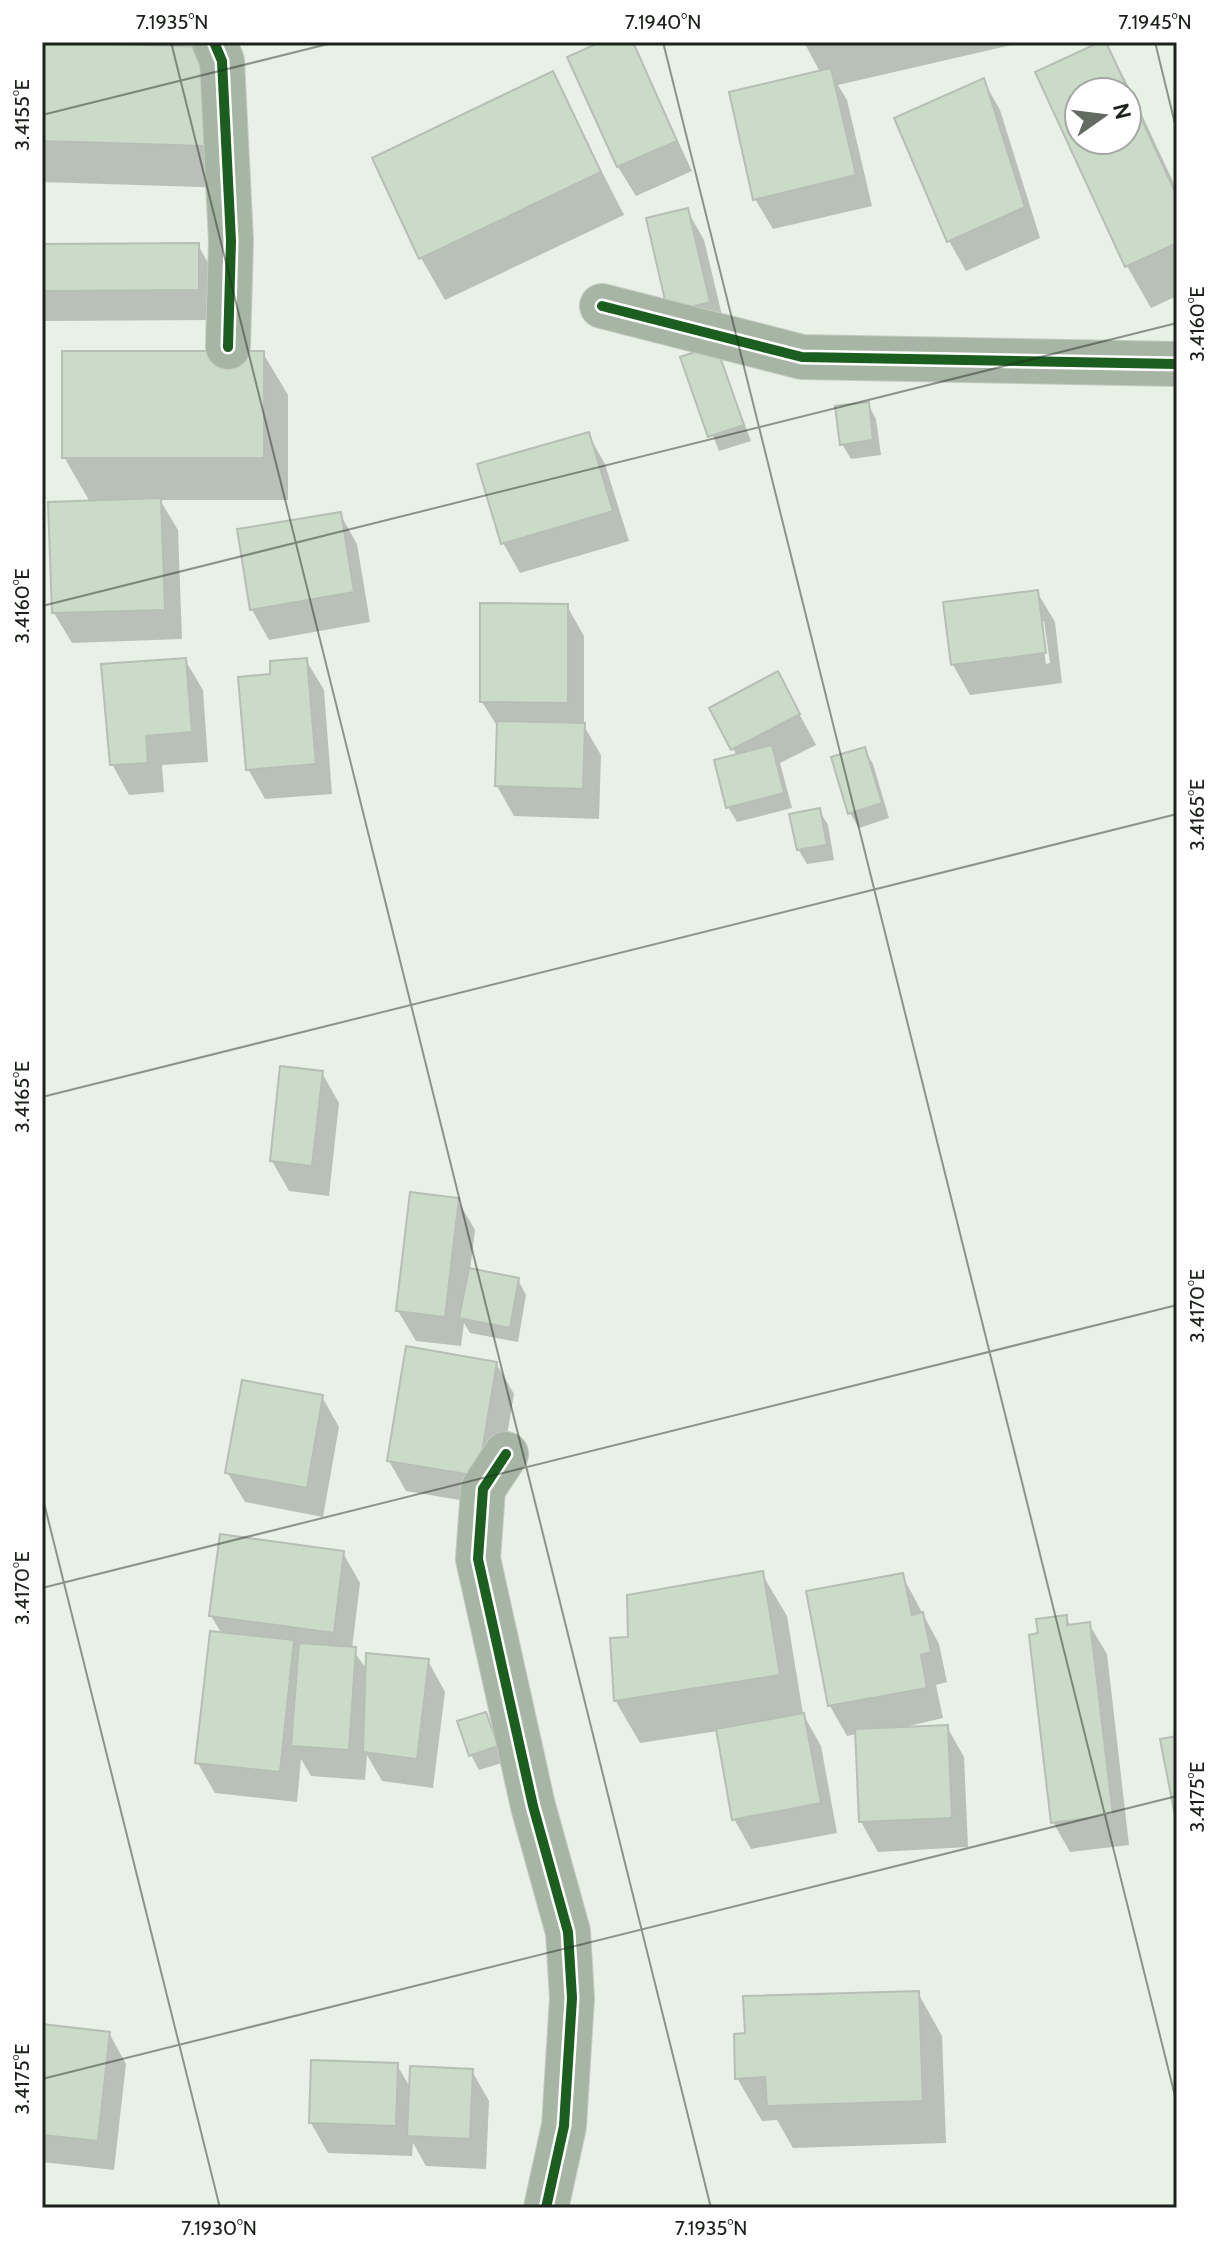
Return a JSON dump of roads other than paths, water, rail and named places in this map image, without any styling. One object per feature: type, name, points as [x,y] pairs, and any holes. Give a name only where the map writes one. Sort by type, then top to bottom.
[{"type":"street","points":[[214,42],[222,61],[230,226],[228,347]]},
{"type":"street","points":[[602,306],[802,357],[1177,364]]},
{"type":"street","points":[[506,1454],[483,1489],[478,1559],[533,1806],[568,1932],[570,1972],[564,2126],[546,2208]]}]
